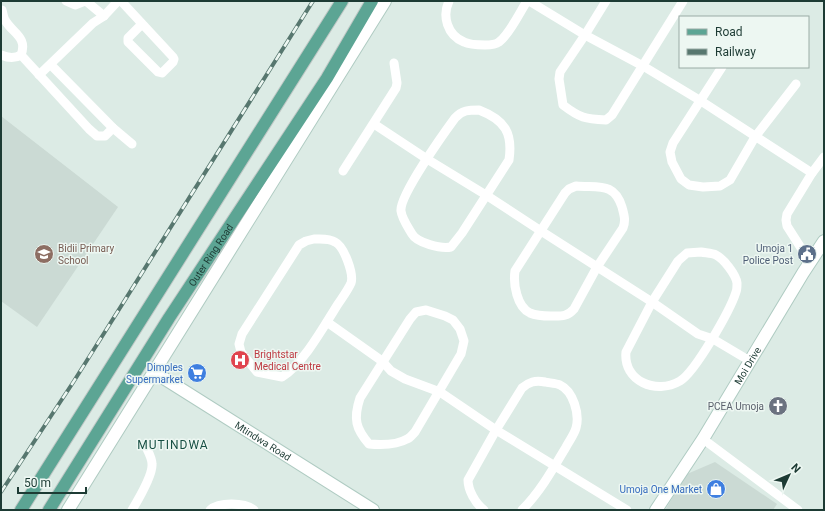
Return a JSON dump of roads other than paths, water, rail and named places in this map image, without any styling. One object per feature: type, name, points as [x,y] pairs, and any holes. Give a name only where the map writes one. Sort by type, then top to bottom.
[{"type":"main road","points":[[21,510],[93,393],[246,156],[342,1]]},
{"type":"main road","name":"Outer Ring Road","points":[[49,510],[169,318],[327,78],[372,1]]},
{"type":"main road","points":[[68,510],[385,1]]},
{"type":"main road","name":"Moi Drive","points":[[656,510],[703,439],[824,241]]},
{"type":"main road","name":"Mtindwa Road","points":[[154,372],[373,510]]},
{"type":"street","points":[[66,1],[75,4],[86,1],[104,16]]},
{"type":"street","points":[[39,75],[51,65],[92,23],[104,16],[118,1]]},
{"type":"street","points":[[121,1],[174,59],[162,73],[158,72],[128,42],[128,38],[142,24]]},
{"type":"street","points":[[449,1],[445,11],[446,22],[455,37],[464,42],[479,45],[492,45],[500,42],[528,1],[586,36],[643,66],[701,101],[812,173]]},
{"type":"street","points":[[606,1],[586,36],[560,72],[559,79],[563,105],[576,115],[588,119],[606,120],[612,115],[684,1]]},
{"type":"street","points":[[2,18],[22,40],[24,44],[21,55]]},
{"type":"street","points":[[21,55],[88,130],[97,136],[105,136],[113,128]]},
{"type":"street","points":[[1,56],[14,58],[21,55]]},
{"type":"street","points":[[344,171],[396,88],[397,83],[394,63]]},
{"type":"street","points":[[51,65],[113,128],[132,144]]},
{"type":"street","points":[[721,68],[673,143],[670,152],[672,162],[681,179],[690,185],[703,187],[720,186],[730,180],[755,137],[796,84]]},
{"type":"street","points":[[466,110],[479,110],[493,115],[501,122],[508,134],[511,150],[509,160],[486,195],[462,233],[451,247],[444,248],[421,242],[414,237],[407,226],[401,211],[403,199],[427,159],[455,118],[466,110]]},
{"type":"street","points":[[374,124],[486,195],[540,232],[652,302],[698,334],[713,340],[750,361]]},
{"type":"street","points":[[810,262],[787,226],[786,220],[787,214],[812,173],[824,157]]},
{"type":"street","points":[[576,186],[609,188],[619,197],[625,222],[623,228],[597,267],[574,309],[569,314],[564,316],[542,316],[529,312],[523,307],[514,281],[515,271],[565,192],[576,186]]},
{"type":"street","points":[[314,239],[329,239],[341,246],[350,267],[352,276],[350,283],[327,322],[302,358],[289,373],[282,377],[257,372],[241,352],[239,344],[242,334],[299,245],[314,239]]},
{"type":"street","points":[[701,252],[716,255],[727,264],[737,281],[737,291],[713,340],[686,376],[680,381],[668,386],[653,387],[640,382],[632,373],[625,360],[626,352],[652,302],[678,261],[687,254],[701,252]]},
{"type":"street","points":[[426,310],[453,320],[460,329],[464,341],[461,354],[440,392],[415,432],[407,439],[399,442],[381,445],[369,444],[359,432],[356,409],[360,398],[382,361],[410,318],[416,312],[426,310]]},
{"type":"street","points":[[327,322],[382,361],[391,371],[405,379],[440,392],[496,430],[627,510]]},
{"type":"street","points":[[484,510],[480,507],[472,495],[468,487],[468,480],[496,430],[522,388],[528,383],[533,381],[560,384],[568,392],[576,407],[576,429],[554,466],[530,502],[522,510]]},
{"type":"street","points":[[703,439],[786,507],[798,510]]},
{"type":"street","points":[[132,510],[143,492],[152,470],[152,463],[147,449]]},
{"type":"street","points":[[210,510],[214,506],[220,504],[242,505],[250,507],[254,510]]},
{"type":"railway","points":[[1,492],[74,381],[313,1]]},
{"type":"place","name":"Bidii Primary School","points":[[44,254]]},
{"type":"place","name":"Umoja 1 Police Post","points":[[807,254]]},
{"type":"place","name":"Brightstar Medical Centre","points":[[240,360]]},
{"type":"place","name":"Dimples Supermarket","points":[[197,373]]},
{"type":"place","name":"PCEA Umoja","points":[[778,406]]},
{"type":"place","name":"Umoja One Market","points":[[716,489]]},
{"type":"district","name":"MUTINDWA","points":[[173,445]]}]
